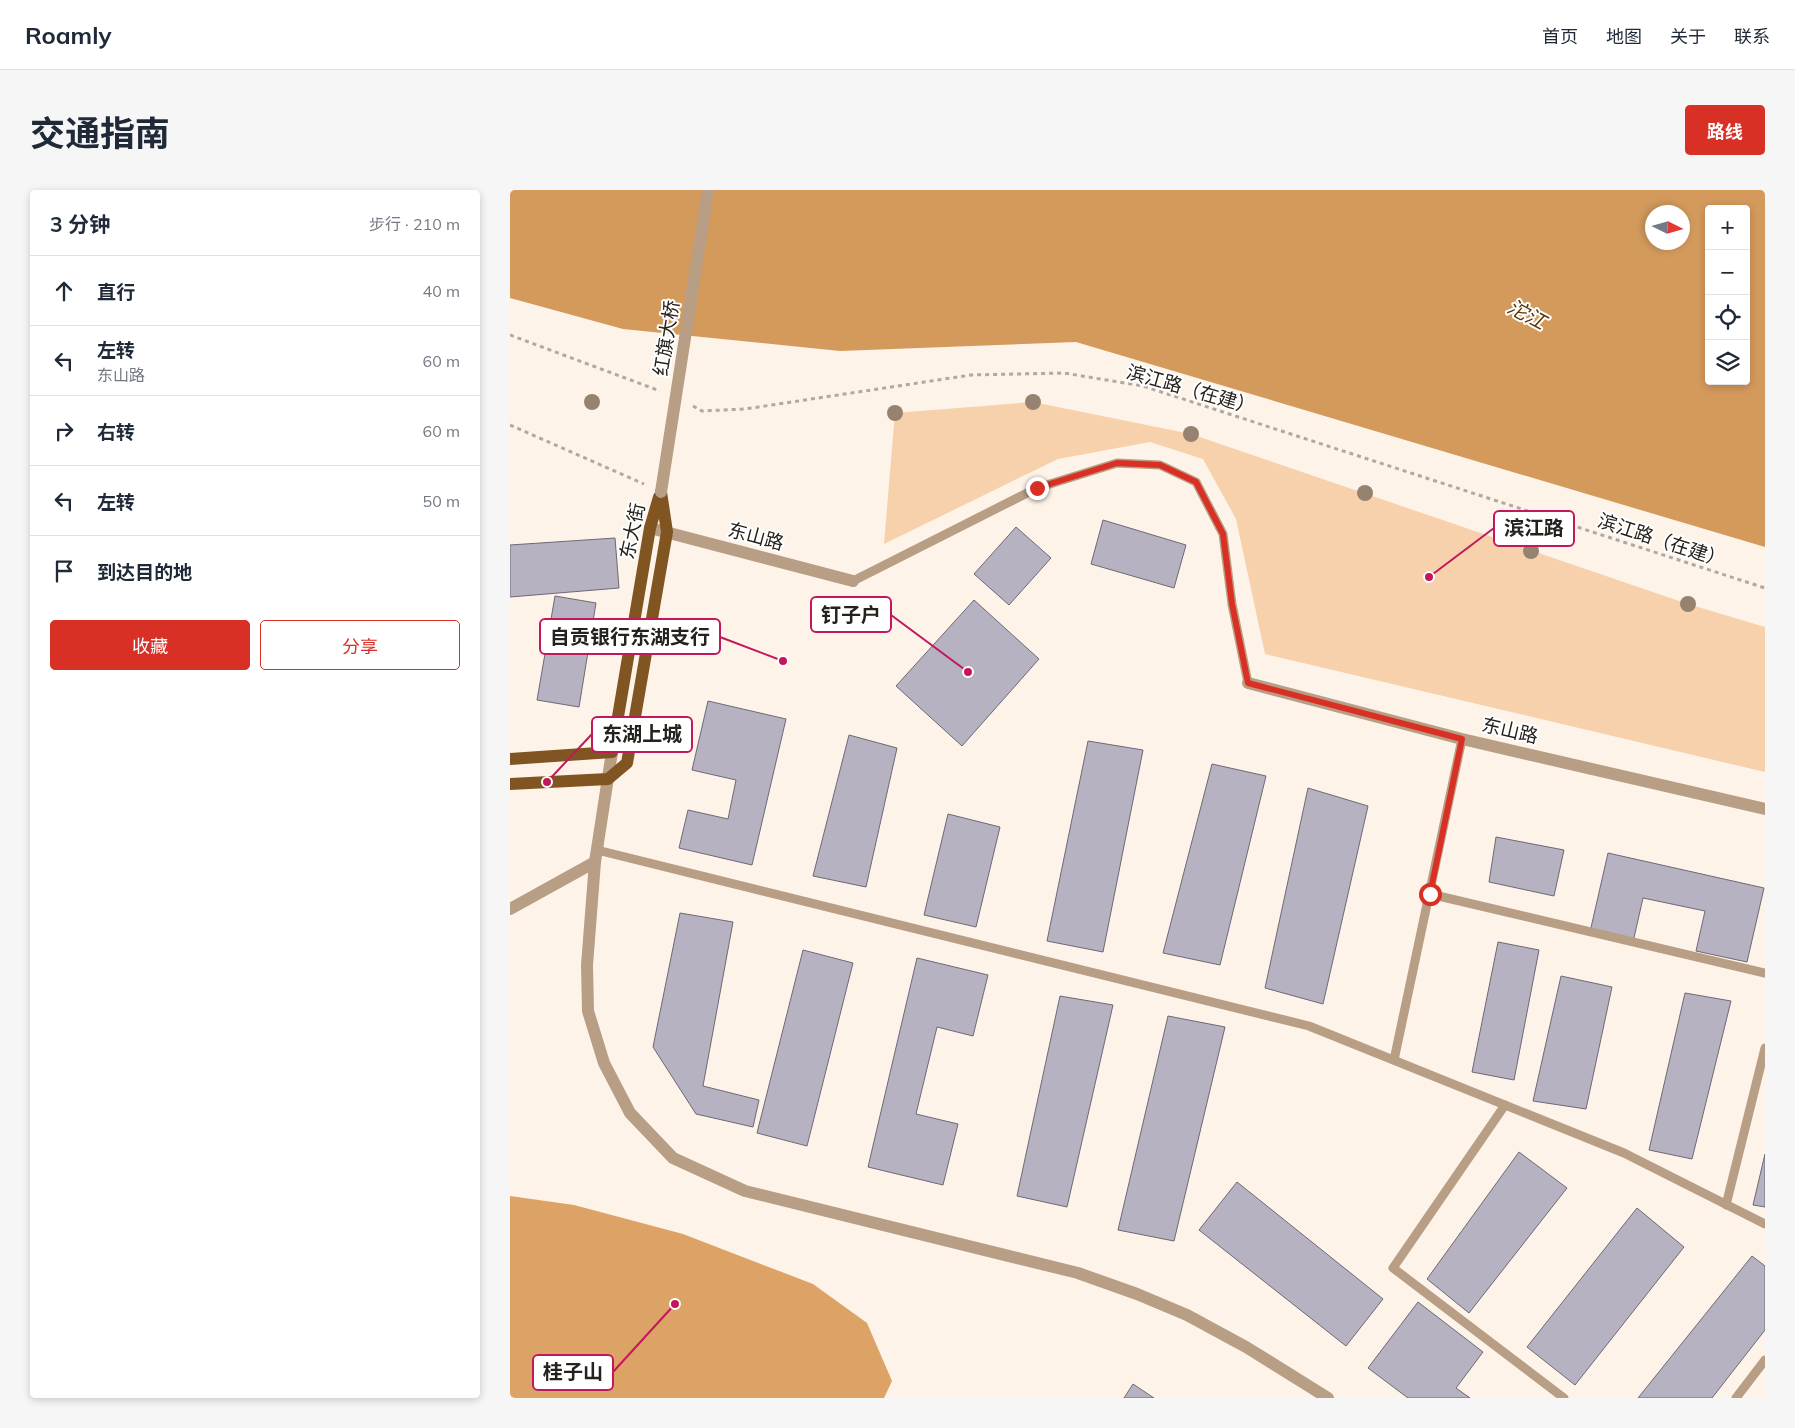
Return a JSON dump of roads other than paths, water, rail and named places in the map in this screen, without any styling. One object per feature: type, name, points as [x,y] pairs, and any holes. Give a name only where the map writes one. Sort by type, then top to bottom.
[{"type":"main road","name":"东大街","points":[[612,752],[650,528],[661,492]]},
{"type":"main road","name":"东大街","points":[[608,779],[627,764],[667,532],[661,492]]},
{"type":"main road","points":[[510,759],[612,752]]},
{"type":"main road","points":[[510,784],[608,779]]},
{"type":"street","name":"红旗大桥","points":[[661,492],[708,190]]},
{"type":"street","name":"东山路","points":[[650,528],[853,581]]},
{"type":"street","name":"东山路","points":[[1248,683],[1462,739],[1765,809]]},
{"type":"street","points":[[612,752],[596,856],[587,965],[588,1011],[604,1063],[630,1113],[673,1158],[745,1191],[1078,1273],[1137,1294],[1187,1315],[1246,1347],[1328,1398]]},
{"type":"street","points":[[510,909],[596,856]]},
{"type":"lane","points":[[853,581],[1037,488],[1117,463],[1160,465],[1196,482],[1223,534],[1232,604],[1248,683]]},
{"type":"lane","points":[[1394,1060],[1462,739]]},
{"type":"lane","points":[[596,856],[1309,1026],[1624,1153],[1765,1224]]},
{"type":"lane","points":[[1430,894],[1765,972]]},
{"type":"lane","points":[[1726,1205],[1765,1048]]},
{"type":"lane","points":[[1505,1105],[1392,1268],[1564,1398]]},
{"type":"lane","points":[[1736,1398],[1765,1360]]},
{"type":"water","name":"沱江","points":[[510,190],[1765,190],[1765,547],[1076,342],[840,351],[623,329],[510,298]]},
{"type":"place","name":"滨江路","points":[[1429,577]]},
{"type":"place","name":"自贡银行东湖支行","points":[[783,661]]},
{"type":"place","name":"钉子户","points":[[968,672]]},
{"type":"place","name":"东湖上城","points":[[547,782]]},
{"type":"place","name":"桂子山","points":[[675,1304]]}]
